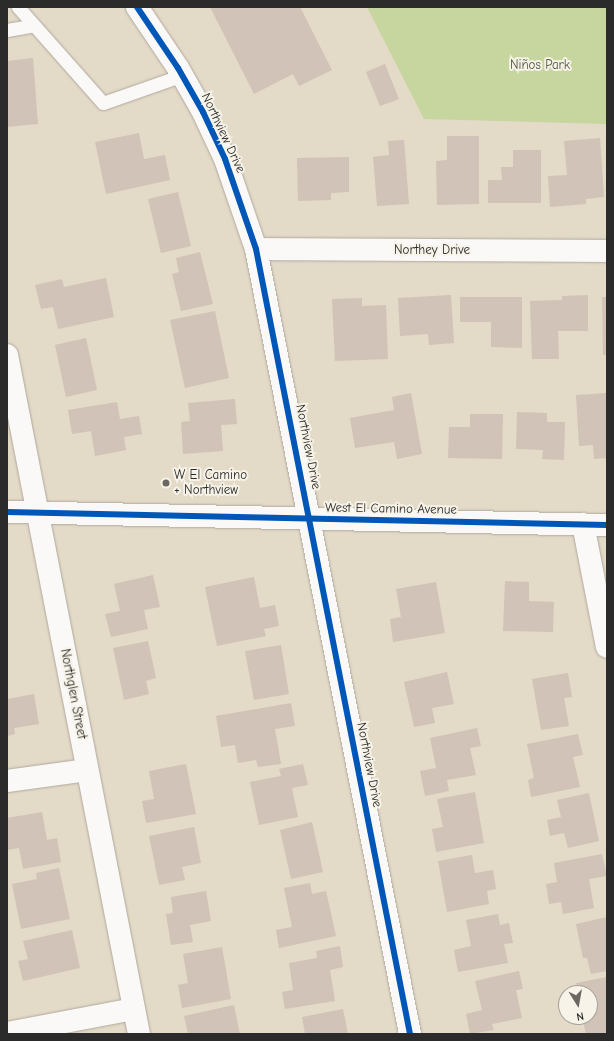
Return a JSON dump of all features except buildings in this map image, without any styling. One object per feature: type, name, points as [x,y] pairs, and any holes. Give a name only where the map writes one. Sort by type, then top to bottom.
[{"type":"street","name":"Northview Drive","points":[[137,7],[183,75],[225,159],[256,249],[310,518],[410,1034]]},
{"type":"street","name":"Northey Drive","points":[[256,249],[607,251]]},
{"type":"street","name":"Northglen Street","points":[[7,355],[139,1034]]},
{"type":"street","name":"West El Camino Avenue","points":[[7,512],[607,525]]},
{"type":"street","points":[[583,524],[607,647]]},
{"type":"street","points":[[7,781],[87,770]]},
{"type":"street","points":[[7,1033],[134,1009]]},
{"type":"lane","points":[[18,7],[103,103],[183,75]]},
{"type":"lane","points":[[7,30],[34,25]]},
{"type":"green space","name":"Niños Park","points":[[367,7],[607,7],[607,124],[424,119]]},
{"type":"cycle path","points":[[137,7],[178,68],[203,112],[225,159],[256,249],[410,1034]]},
{"type":"cycle path","points":[[7,512],[607,525]]},
{"type":"place","name":"W El Camino + Northview","points":[[166,483]]}]
